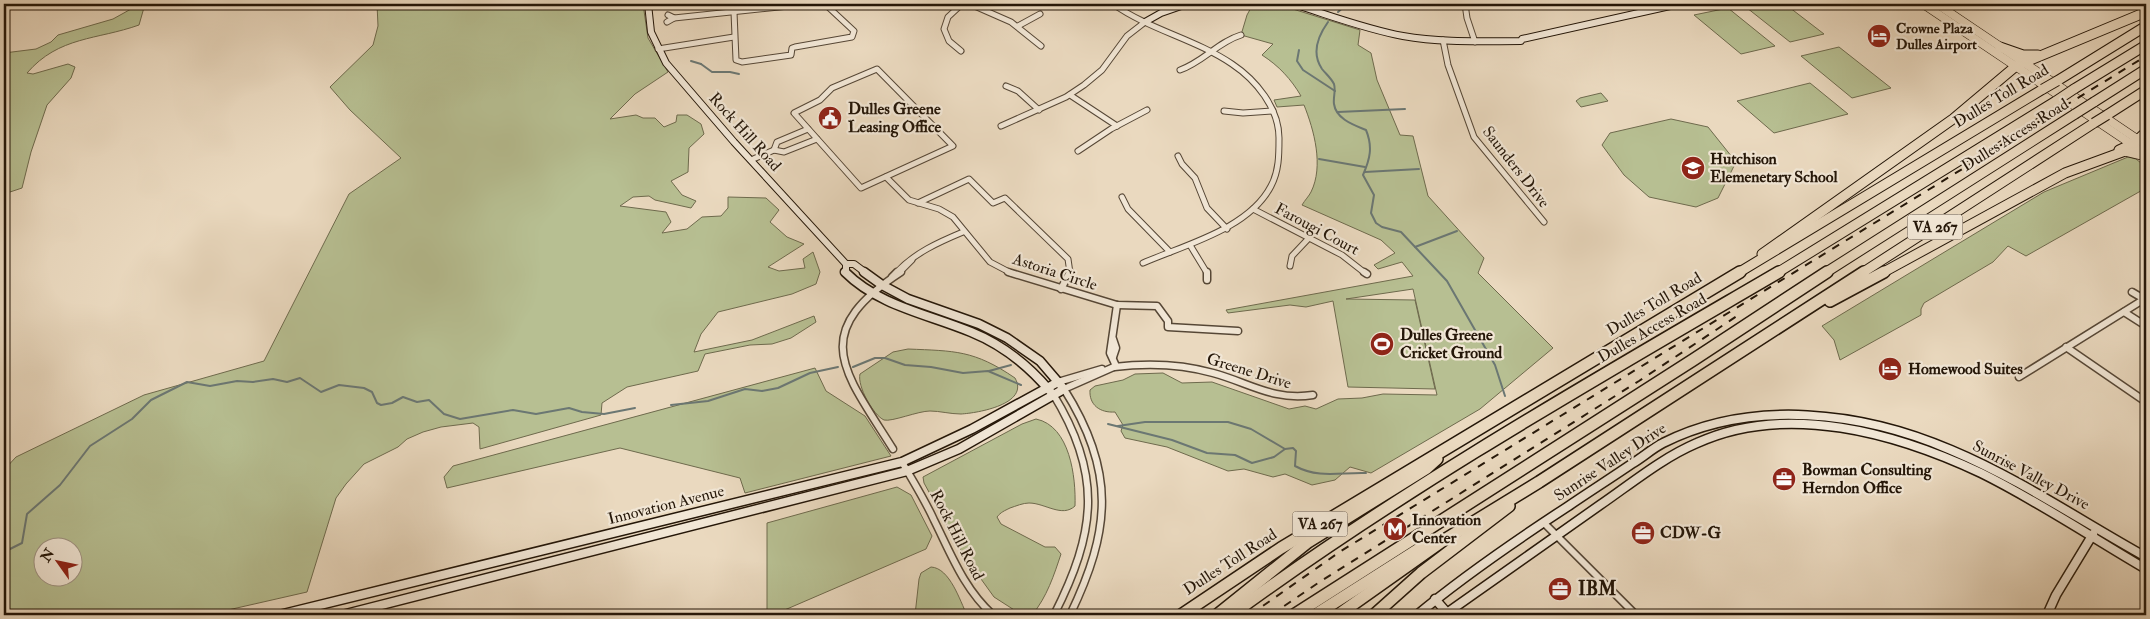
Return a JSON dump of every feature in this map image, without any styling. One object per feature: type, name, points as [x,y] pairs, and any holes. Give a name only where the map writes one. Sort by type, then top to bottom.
[{"type":"highway","points":[[1744,269],[1774,243],[1953,120],[2020,64],[2146,12]]},
{"type":"highway","name":"Dulles Toll Road","points":[[1180,615],[1274,552],[2146,26]]},
{"type":"highway","name":"Dulles Access Road","points":[[1231,615],[1299,565],[1361,524],[1606,372],[1814,251],[2146,45]]},
{"type":"highway","points":[[2000,46],[2027,56],[2044,55]]},
{"type":"highway","name":"Dulles Access Road","points":[[1294,615],[1693,360],[1810,282],[2145,70]]},
{"type":"highway","name":"VA 267","points":[[1374,615],[1439,558],[1539,482],[2146,90]]},
{"type":"highway","points":[[1776,329],[1873,279],[2052,180],[2139,143],[2146,132]]},
{"type":"highway","points":[[2112,154],[2129,151],[2146,156]]},
{"type":"highway","points":[[1217,615],[1308,542],[1427,468],[1463,438]]},
{"type":"highway","points":[[1338,615],[1470,522],[1539,482]]},
{"type":"highway","points":[[1315,615],[1435,538],[1470,522]]},
{"type":"main road","points":[[4,6],[8,4]]},
{"type":"main road","points":[[1923,4],[2020,64],[2139,143],[2146,156]]},
{"type":"main road","points":[[1937,4],[2000,46],[2020,64]]},
{"type":"street","name":"Rock Hill Road","points":[[648,4],[651,32],[658,49],[677,76],[846,264],[854,264],[882,285]]},
{"type":"street","points":[[667,22],[674,18],[808,4]]},
{"type":"street","points":[[734,12],[736,60],[742,62],[791,55],[792,48],[795,47],[852,37],[854,31],[825,4]]},
{"type":"street","points":[[961,51],[949,41],[944,29],[948,17],[962,4]]},
{"type":"street","points":[[970,4],[1018,26],[1042,46]]},
{"type":"street","points":[[1113,4],[1127,14],[1212,52],[1232,63],[1263,92],[1273,111],[1279,136],[1279,163],[1269,190],[1254,209],[1227,229],[1143,263]]},
{"type":"street","points":[[1001,126],[1070,95],[1094,78],[1124,40],[1145,22],[1178,5],[1187,4]]},
{"type":"street","points":[[1293,4],[1385,32],[1443,40],[1475,42],[1508,40],[1514,42],[1679,4]]},
{"type":"street","points":[[1465,4],[1467,18],[1475,42]]},
{"type":"street","points":[[1018,26],[1040,14]]},
{"type":"street","points":[[668,15],[674,18]]},
{"type":"street","points":[[1180,70],[1195,65],[1229,39],[1241,35]]},
{"type":"street","points":[[658,49],[734,38]]},
{"type":"street","name":"Saunders Drive","points":[[1443,40],[1448,65],[1474,137],[1544,222]]},
{"type":"street","points":[[878,69],[953,146],[861,188],[808,129],[794,113],[821,101],[830,94],[832,88],[878,69]]},
{"type":"street","points":[[1006,86],[1018,91],[1039,110]]},
{"type":"street","points":[[1070,95],[1117,126]]},
{"type":"street","points":[[1078,151],[1084,144],[1135,114],[1147,110]]},
{"type":"street","points":[[1224,111],[1236,113],[1273,111]]},
{"type":"street","points":[[774,150],[777,142],[808,129]]},
{"type":"street","points":[[751,160],[774,150],[784,152],[817,139]]},
{"type":"street","points":[[1178,156],[1182,164],[1200,186],[1209,211],[1227,229]]},
{"type":"street","name":"Astoria Circle","points":[[886,177],[903,195],[918,203],[946,212],[953,217],[981,253],[1002,269],[1015,275],[1117,305],[1157,306],[1168,321],[1168,327],[1238,331]]},
{"type":"street","points":[[918,203],[969,179],[993,203],[1005,198],[1068,259],[1070,272],[1061,289]]},
{"type":"street","points":[[1122,197],[1126,206],[1170,252]]},
{"type":"street","name":"Farougi Court","points":[[1254,209],[1350,260],[1367,274]]},
{"type":"street","points":[[893,449],[859,396],[844,362],[842,342],[846,326],[853,312],[873,292],[892,277],[899,274],[912,260],[938,241],[963,232]]},
{"type":"street","points":[[1290,266],[1292,256],[1309,238]]},
{"type":"street","points":[[1190,245],[1207,271],[1207,280]]},
{"type":"street","name":"Rock Hill Road","points":[[846,264],[845,272],[873,292]]},
{"type":"street","points":[[882,285],[908,299],[979,324],[1008,338],[1040,361],[1061,386],[1081,415],[1100,464],[1103,490],[1102,523],[1092,569],[1070,615]]},
{"type":"street","points":[[873,292],[907,310],[960,328],[993,343],[1018,358],[1050,391],[1074,430],[1087,475],[1088,510],[1084,544],[1067,590],[1054,615]]},
{"type":"street","points":[[2019,376],[2145,299],[2132,292]]},
{"type":"street","points":[[1116,366],[1113,357],[1116,353],[1116,344],[1113,339],[1117,305]]},
{"type":"street","points":[[2124,312],[2146,326]]},
{"type":"street","points":[[2066,347],[2146,402]]},
{"type":"street","name":"Greene Drive","points":[[1061,386],[1116,366],[1153,364],[1192,368],[1222,375],[1286,398],[1313,395]]},
{"type":"street","name":"Innovation Avenue","points":[[279,615],[902,462],[1061,386]]},
{"type":"street","name":"Innovation Avenue","points":[[342,615],[907,471],[939,459],[975,440],[1050,391]]},
{"type":"street","name":"Sunrise Valley Drive","points":[[1416,615],[1475,568],[1663,443],[1724,420],[1788,413],[1816,415],[1865,423],[1944,447],[2012,478],[2146,557]]},
{"type":"street","name":"Sunrise Valley Drive","points":[[1446,614],[1669,457],[1693,444],[1730,430],[1756,426],[1832,427],[1872,434],[1936,454],[2005,486],[2146,569]]},
{"type":"street","name":"Rock Hill Road","points":[[902,462],[925,501],[965,585],[980,605],[994,615]]},
{"type":"street","points":[[1544,522],[1636,615]]},
{"type":"street","points":[[2047,615],[2056,595],[2096,528]]},
{"type":"street","points":[[1435,600],[1446,614]]},
{"type":"green space","points":[[140,4],[145,4],[139,25],[65,46],[39,61],[27,73],[33,74],[68,64],[75,67],[71,78],[47,105],[31,152],[22,188],[4,194],[4,53],[36,49],[51,42],[58,35],[113,19]]},
{"type":"green space","points":[[377,4],[518,4],[517,6],[537,9],[643,4],[648,38],[668,72],[635,94],[610,119],[636,115],[643,118],[655,118],[664,127],[676,122],[677,115],[687,115],[701,124],[704,134],[689,148],[688,172],[671,181],[682,195],[696,201],[691,208],[655,200],[649,196],[633,197],[620,206],[666,212],[671,222],[662,233],[687,229],[702,217],[721,216],[728,208],[728,197],[766,198],[779,210],[770,222],[787,237],[804,244],[768,267],[779,271],[805,268],[803,259],[813,252],[820,272],[816,284],[792,294],[718,312],[701,334],[694,352],[752,340],[814,316],[816,322],[791,338],[772,344],[750,345],[705,354],[698,371],[627,387],[602,403],[601,415],[480,449],[479,427],[473,423],[441,427],[407,439],[398,447],[364,464],[336,498],[307,592],[206,615],[4,615],[4,470],[16,457],[144,395],[264,361],[349,194],[401,158],[350,110],[330,87],[373,45],[378,26]]},
{"type":"green space","points":[[1253,4],[1280,5],[1360,30],[1358,45],[1371,53],[1377,80],[1400,135],[1413,136],[1428,196],[1484,258],[1478,273],[1553,348],[1480,409],[1371,473],[1350,467],[1335,480],[1312,485],[1285,474],[1273,477],[1244,469],[1228,471],[1167,447],[1125,438],[1121,431],[1123,425],[1115,412],[1105,411],[1096,407],[1090,395],[1090,390],[1095,386],[1123,380],[1135,374],[1163,373],[1182,383],[1212,382],[1289,409],[1305,406],[1316,409],[1338,399],[1362,398],[1383,394],[1437,395],[1413,289],[1346,299],[1415,300],[1435,389],[1348,387],[1333,301],[1306,307],[1290,305],[1228,313],[1226,310],[1413,276],[1402,262],[1378,269],[1374,265],[1395,253],[1381,240],[1302,205],[1311,192],[1317,171],[1314,137],[1304,105],[1277,107],[1274,100],[1301,96],[1284,73],[1262,55],[1273,44],[1241,35],[1247,15]]},
{"type":"green space","points":[[1742,4],[1785,4],[1824,34],[1790,42]]},
{"type":"green space","points":[[1728,8],[1775,46],[1741,54],[1694,15]]},
{"type":"green space","points":[[1839,47],[1891,88],[1852,98],[1801,56]]},
{"type":"green space","points":[[1810,83],[1848,114],[1774,133],[1737,101]]},
{"type":"green space","points":[[1601,93],[1608,101],[1581,107],[1576,101],[1580,98]]},
{"type":"green space","points":[[1671,119],[1708,127],[1736,162],[1718,198],[1696,207],[1649,197],[1624,175],[1602,145],[1610,133]]},
{"type":"green space","points":[[2128,157],[2136,159],[2146,167],[2146,188],[2026,256],[2008,246],[1993,262],[1924,303],[1921,315],[1840,360],[1834,340],[1822,326],[2044,192]]},
{"type":"green space","points":[[908,349],[939,350],[976,357],[1015,378],[1018,387],[1009,401],[979,412],[961,414],[930,411],[884,420],[875,412],[863,393],[860,374],[893,352]]},
{"type":"green space","points":[[815,368],[826,391],[865,416],[891,456],[745,493],[740,478],[620,448],[447,488],[444,477],[453,466]]},
{"type":"green space","points":[[1036,419],[1057,431],[1064,442],[1072,468],[1075,506],[1065,511],[1027,503],[1010,508],[997,517],[1001,524],[1045,547],[1055,547],[1061,554],[1050,586],[1042,601],[1032,615],[1022,615],[994,597],[963,554],[924,483],[923,477],[1022,424]]},
{"type":"green space","points":[[897,487],[911,495],[932,536],[926,549],[773,615],[767,615],[767,523]]},
{"type":"green space","points":[[931,567],[944,573],[949,579],[967,615],[915,615],[921,573]]},
{"type":"waterway","points":[[1338,12],[1347,4]]},
{"type":"waterway","points":[[1328,22],[1321,33],[1316,51],[1319,63],[1334,84],[1335,91]]},
{"type":"waterway","points":[[1299,50],[1297,61],[1303,70],[1335,91]]},
{"type":"waterway","points":[[691,61],[701,64],[712,72],[739,74]]},
{"type":"waterway","points":[[1335,91],[1334,104],[1338,114],[1346,121],[1366,130],[1368,136],[1370,153],[1363,175],[1374,195],[1371,213],[1376,223],[1382,227],[1401,232],[1415,247]]},
{"type":"waterway","points":[[1338,112],[1405,109]]},
{"type":"waterway","points":[[1319,159],[1365,167]]},
{"type":"waterway","points":[[1365,172],[1419,169]]},
{"type":"waterway","points":[[1415,247],[1457,231]]},
{"type":"waterway","points":[[1415,247],[1447,281],[1495,365],[1505,396]]},
{"type":"waterway","points":[[853,367],[875,358],[885,358],[905,365],[931,367],[963,373],[988,371],[1021,385]]},
{"type":"waterway","points":[[989,371],[1011,365]]},
{"type":"waterway","points":[[671,405],[708,401],[745,389],[762,391],[778,388],[810,373],[838,367]]},
{"type":"waterway","points":[[4,552],[22,543],[27,514],[60,485],[90,446],[132,419],[151,400],[187,382],[210,386],[237,381],[253,382],[273,379],[287,382],[300,378],[321,392],[339,385],[364,388],[372,392],[377,403],[381,405],[392,403],[403,397],[417,402],[429,400],[444,414],[460,419],[513,410],[536,414],[569,408],[582,412],[604,414],[635,408]]},
{"type":"waterway","points":[[1118,426],[1145,422],[1228,422],[1251,429],[1285,449]]},
{"type":"waterway","points":[[1108,424],[1172,440],[1207,453],[1235,455],[1252,463],[1274,457],[1285,449]]},
{"type":"waterway","points":[[1285,449],[1293,448],[1296,451],[1295,466],[1304,470],[1321,474],[1366,473]]},
{"type":"railway","points":[[1250,615],[1341,551],[2146,56]]},
{"type":"railway","points":[[1271,615],[1318,583],[1639,381],[1740,314]]},
{"type":"place","name":"Crowne Plaza Dulles Airport","points":[[1879,36]]},
{"type":"place","name":"Dulles Greene Leasing Office","points":[[830,118]]},
{"type":"place","name":"Hutchison Elemenetary School","points":[[1693,168]]},
{"type":"place","name":"Dulles Greene Cricket Ground","points":[[1382,344]]},
{"type":"place","name":"Homewood Suites","points":[[1890,369]]},
{"type":"place","name":"Bowman Consulting Herndon Office","points":[[1784,479]]},
{"type":"place","name":"Innovation Center","points":[[1395,529]]},
{"type":"place","name":"CDW-G","points":[[1643,533]]},
{"type":"place","name":"IBM","points":[[1560,589]]}]
